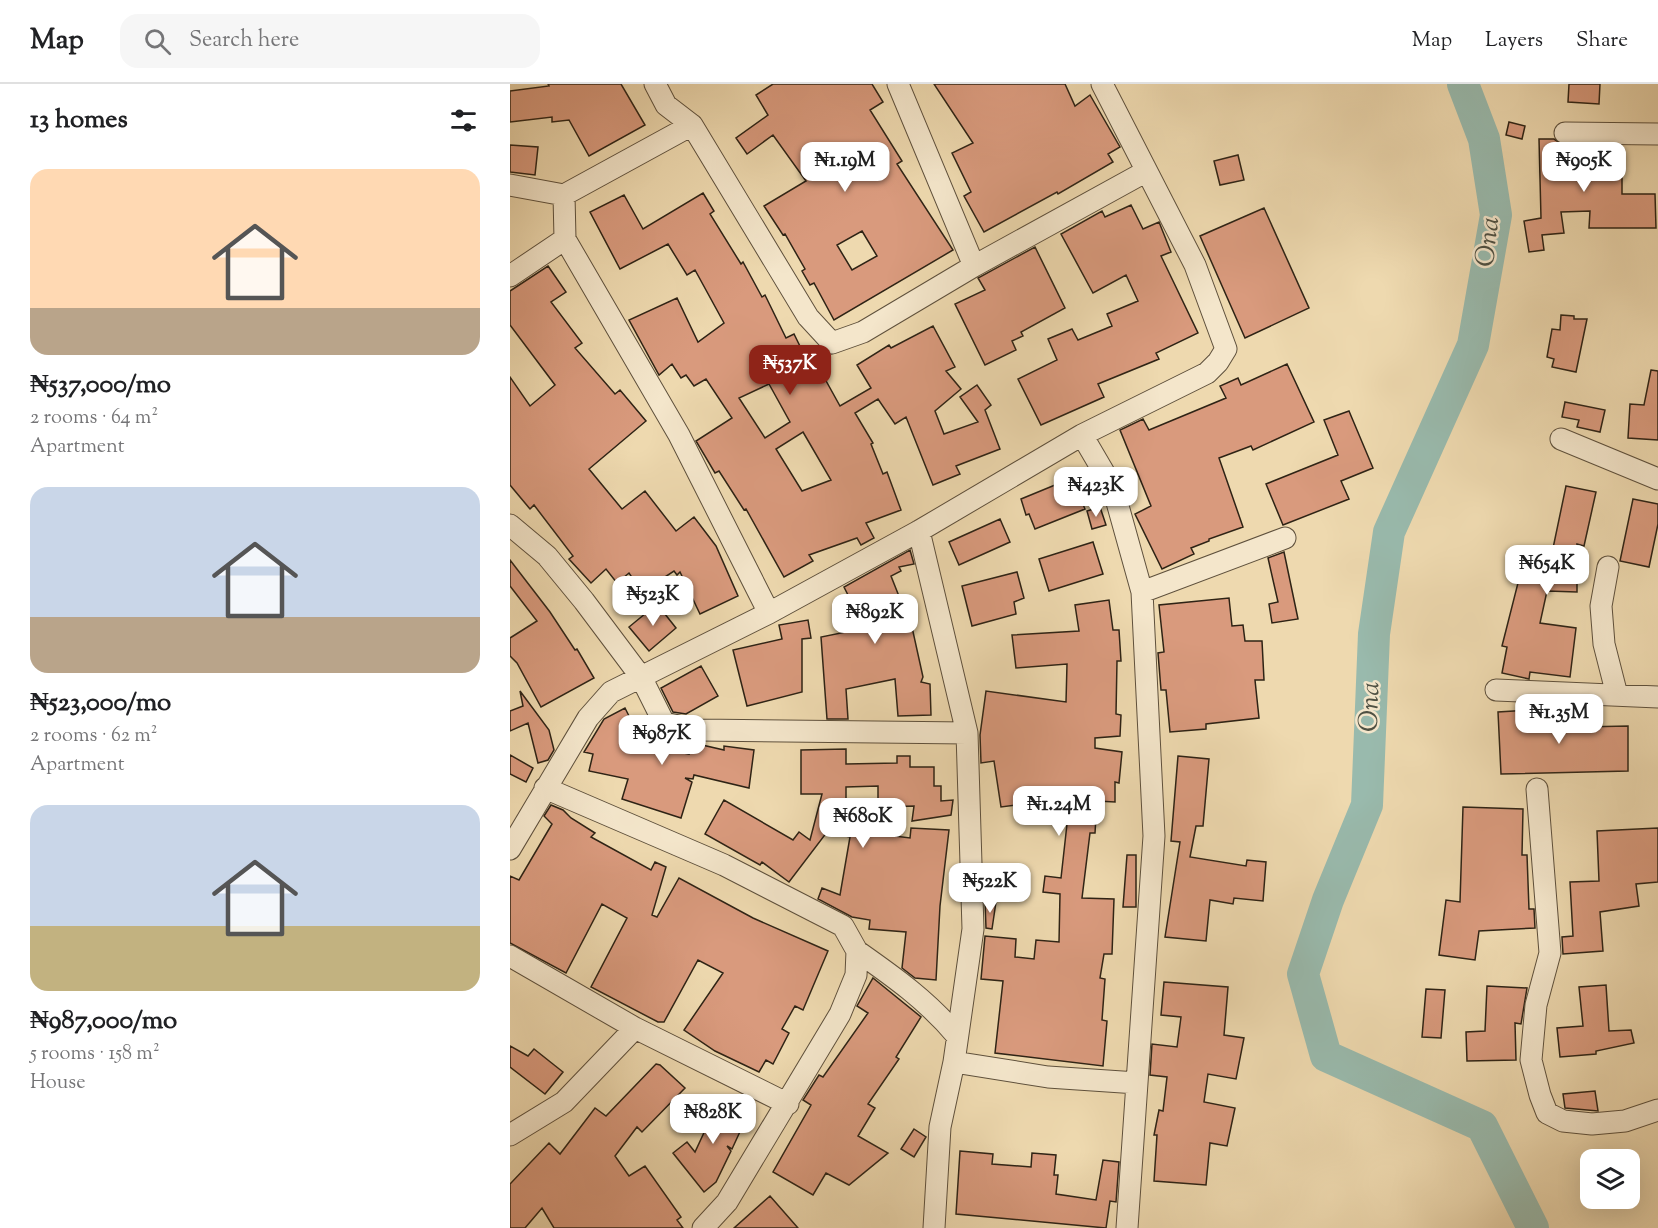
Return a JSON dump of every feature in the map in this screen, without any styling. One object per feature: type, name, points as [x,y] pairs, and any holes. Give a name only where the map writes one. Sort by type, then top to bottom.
[{"type":"street","points":[[655,84],[666,105],[692,125],[808,317],[832,343],[863,332],[974,266],[1145,172]]},
{"type":"street","points":[[898,84],[974,266]]},
{"type":"street","points":[[510,849],[588,717],[611,692],[770,613],[919,531],[1082,435],[1207,373],[1218,362],[1226,349],[1195,265],[1145,172],[1102,84]]},
{"type":"street","points":[[510,185],[564,195],[692,125]]},
{"type":"street","points":[[1565,133],[1658,134]]},
{"type":"street","points":[[564,195],[566,239],[679,435],[770,613]]},
{"type":"street","points":[[510,276],[566,239]]},
{"type":"street","points":[[1082,435],[1113,488],[1142,592],[1154,836],[1127,1228]]},
{"type":"street","points":[[1561,440],[1658,479]]},
{"type":"street","points":[[510,525],[546,556],[641,676],[664,723],[698,730],[967,733]]},
{"type":"street","points":[[919,531],[967,733],[973,929],[954,1062],[940,1127],[934,1228]]},
{"type":"street","points":[[1142,592],[1285,538]]},
{"type":"street","points":[[1608,567],[1600,606],[1604,644],[1617,695]]},
{"type":"street","points":[[1496,690],[1658,696]]},
{"type":"street","points":[[545,788],[724,865],[843,926],[857,951],[926,1002],[957,1036]]},
{"type":"street","points":[[1537,789],[1550,953],[1536,1005],[1531,1060],[1540,1095],[1547,1113],[1563,1121],[1592,1125],[1625,1121],[1658,1110]]},
{"type":"street","points":[[703,1228],[727,1202],[840,1014],[856,975],[857,951]]},
{"type":"street","points":[[510,956],[635,1028],[788,1104]]},
{"type":"street","points":[[510,1136],[564,1102],[635,1028]]},
{"type":"street","points":[[954,1062],[1048,1077],[1137,1083]]},
{"type":"building","points":[[548,84],[621,84],[645,125],[589,156],[569,120],[552,122],[552,117],[510,122],[510,91],[549,86]]},
{"type":"building","points":[[773,84],[872,84],[883,102],[870,110],[902,161],[897,164],[953,250],[834,320],[814,283],[810,285],[802,271],[805,269],[785,234],[783,235],[764,206],[806,181],[773,135],[747,154],[736,138],[768,115],[756,95]],"holes":[[[862,231],[877,256],[852,270],[837,245]]]},
{"type":"building","points":[[934,84],[1065,84],[1075,106],[1090,95],[1120,147],[1108,154],[1113,162],[1058,194],[1057,192],[984,232],[964,196],[971,192],[952,153],[973,143]]},
{"type":"building","points":[[1569,84],[1600,84],[1599,104],[1568,102]]},
{"type":"building","points":[[1509,122],[1525,126],[1522,139],[1506,135]]},
{"type":"building","points":[[1539,139],[1554,139],[1565,146],[1591,146],[1590,160],[1622,160],[1622,194],[1655,194],[1656,228],[1589,228],[1590,211],[1561,212],[1564,233],[1542,235],[1544,250],[1529,252],[1524,221],[1541,218]]},
{"type":"building","points":[[510,145],[538,147],[535,175],[510,172]]},
{"type":"building","points":[[1238,155],[1244,180],[1220,185],[1214,161]]},
{"type":"building","points":[[703,193],[714,211],[710,214],[741,264],[743,262],[762,297],[765,295],[786,338],[794,334],[818,383],[825,379],[840,406],[871,388],[857,365],[889,345],[891,348],[933,326],[955,367],[946,371],[961,389],[935,411],[944,434],[978,422],[960,397],[977,385],[991,405],[985,410],[1000,449],[956,466],[960,474],[933,485],[906,417],[895,424],[878,399],[855,413],[873,443],[871,444],[883,474],[887,472],[901,510],[866,523],[874,538],[861,545],[857,538],[809,555],[813,561],[784,577],[746,509],[744,510],[719,471],[715,473],[696,441],[732,418],[706,379],[694,386],[686,375],[681,378],[672,364],[659,375],[629,320],[677,298],[698,342],[724,323],[695,270],[687,275],[668,244],[620,269],[590,212],[624,195],[643,229]],"holes":[[[769,384],[790,422],[765,438],[739,398]],[[803,432],[831,480],[802,491],[776,449]]]},
{"type":"building","points":[[1131,205],[1143,229],[1159,222],[1171,252],[1161,256],[1198,333],[1156,353],[1159,359],[1098,384],[1104,397],[1041,425],[1018,379],[1057,360],[1048,339],[1072,329],[1078,340],[1112,326],[1107,314],[1138,301],[1126,275],[1093,293],[1061,234],[1102,211],[1105,217]]},
{"type":"building","points":[[1264,208],[1309,308],[1245,338],[1200,236]]},
{"type":"building","points":[[1035,247],[1065,308],[1021,332],[1023,336],[1012,341],[1016,350],[985,365],[955,304],[985,290],[978,278]]},
{"type":"building","points":[[548,266],[566,292],[551,302],[582,343],[575,348],[615,394],[620,390],[646,421],[589,469],[622,509],[645,491],[676,531],[694,517],[716,546],[738,596],[700,614],[680,572],[677,575],[674,571],[642,592],[629,573],[617,583],[606,569],[591,583],[569,559],[573,556],[534,505],[530,509],[510,485],[510,377],[530,406],[555,385],[510,325],[510,291]]},
{"type":"building","points":[[1561,315],[1574,316],[1574,319],[1587,319],[1576,372],[1552,367],[1554,359],[1547,357],[1552,329],[1560,330]]},
{"type":"building","points":[[1287,364],[1314,422],[1253,450],[1251,446],[1219,458],[1243,527],[1191,548],[1194,554],[1162,569],[1135,514],[1151,506],[1120,430],[1143,419],[1149,430],[1226,398],[1220,386],[1238,378],[1241,385]]},
{"type":"building","points":[[1651,370],[1658,371],[1658,440],[1628,438],[1630,404],[1644,405]]},
{"type":"building","points":[[1565,402],[1605,410],[1600,432],[1577,427],[1579,420],[1562,417]]},
{"type":"building","points":[[1349,411],[1373,468],[1341,481],[1349,499],[1283,525],[1266,484],[1338,455],[1324,420]]},
{"type":"building","points":[[1072,478],[1085,509],[1035,529],[1029,514],[1026,515],[1021,499]]},
{"type":"building","points":[[1566,486],[1596,492],[1584,546],[1577,544],[1577,592],[1547,591],[1540,623],[1576,628],[1570,677],[1530,672],[1529,679],[1502,673],[1507,647],[1502,646],[1518,583],[1518,553],[1552,553]]},
{"type":"building","points":[[1633,499],[1658,504],[1658,524],[1649,567],[1620,561]]},
{"type":"building","points":[[1100,507],[1106,525],[1092,529],[1087,511]]},
{"type":"building","points":[[1000,519],[1010,542],[959,565],[949,542]]},
{"type":"building","points":[[1093,542],[1103,574],[1049,591],[1039,559]]},
{"type":"building","points":[[910,550],[914,564],[899,567],[901,571],[891,576],[908,619],[910,618],[923,677],[921,682],[930,684],[931,715],[898,716],[895,679],[846,689],[848,719],[827,719],[821,637],[846,632],[836,604],[850,599],[844,587]]},
{"type":"building","points":[[1284,552],[1298,619],[1272,623],[1269,604],[1278,602],[1268,558]]},
{"type":"building","points":[[510,560],[550,612],[575,650],[577,649],[594,678],[541,707],[517,663],[510,656],[510,638],[537,621],[510,586]]},
{"type":"building","points":[[1017,572],[1024,598],[1014,602],[1016,614],[972,626],[962,586]]},
{"type":"building","points":[[1229,598],[1232,626],[1243,625],[1245,641],[1262,641],[1264,680],[1255,680],[1259,718],[1206,724],[1206,729],[1170,732],[1166,690],[1161,690],[1158,653],[1164,652],[1159,605]]},
{"type":"building","points":[[1109,600],[1113,630],[1119,630],[1121,661],[1117,661],[1116,714],[1121,715],[1120,736],[1095,738],[1095,748],[1122,752],[1119,783],[1115,782],[1115,802],[1097,801],[1095,833],[1090,833],[1082,898],[1114,899],[1112,954],[1104,954],[1100,978],[1105,979],[1102,1020],[1107,1021],[1103,1066],[995,1053],[1003,981],[981,979],[985,936],[1016,939],[1015,957],[1034,959],[1036,940],[1059,942],[1060,894],[1043,892],[1045,876],[1061,878],[1068,815],[1067,798],[1001,807],[994,761],[981,763],[980,735],[986,691],[1066,702],[1067,664],[1016,668],[1012,635],[1079,631],[1075,605]]},
{"type":"building","points":[[657,604],[676,628],[649,651],[629,627]]},
{"type":"building","points":[[808,620],[811,638],[802,639],[802,692],[747,706],[733,650],[782,639],[779,625]]},
{"type":"building","points":[[701,666],[718,696],[686,714],[673,712],[661,688]]},
{"type":"building","points":[[520,691],[549,730],[554,750],[548,760],[538,763],[528,723],[510,731],[510,711],[523,706]]},
{"type":"building","points":[[625,708],[641,740],[634,743],[689,754],[689,742],[724,750],[724,746],[754,750],[749,788],[694,775],[693,779],[685,778],[692,782],[681,818],[622,799],[628,779],[589,771],[593,754],[584,752],[604,719]]},
{"type":"building","points":[[1532,710],[1532,715],[1581,716],[1581,727],[1628,726],[1628,771],[1501,774],[1498,712]]},
{"type":"building","points":[[846,749],[846,764],[897,763],[897,756],[910,756],[910,767],[934,767],[934,786],[941,786],[941,801],[953,800],[951,815],[912,821],[914,806],[878,807],[878,786],[846,787],[846,812],[874,819],[871,833],[910,838],[911,828],[949,830],[940,906],[936,980],[915,978],[902,968],[906,932],[869,929],[870,920],[852,917],[818,899],[822,888],[840,895],[850,837],[827,832],[789,882],[762,862],[760,865],[705,834],[724,800],[793,840],[799,832],[810,840],[822,794],[801,794],[801,750]]},
{"type":"building","points":[[510,755],[533,768],[526,782],[510,774]]},
{"type":"building","points":[[1178,756],[1209,759],[1203,826],[1196,826],[1190,857],[1246,866],[1247,860],[1266,862],[1263,901],[1234,898],[1233,904],[1210,900],[1206,941],[1165,937],[1180,842],[1171,841]]},
{"type":"building","points":[[551,805],[563,810],[571,818],[595,833],[591,837],[651,870],[655,862],[666,867],[652,915],[657,917],[679,878],[753,918],[828,951],[803,1010],[795,1006],[782,1029],[789,1033],[773,1064],[766,1060],[759,1072],[715,1051],[684,1030],[723,973],[698,960],[664,1022],[658,1022],[591,987],[627,918],[602,904],[566,973],[510,943],[510,876],[519,880],[552,824],[544,816]]},
{"type":"building","points":[[1463,807],[1523,809],[1522,855],[1527,855],[1529,909],[1534,909],[1535,928],[1479,931],[1475,960],[1439,955],[1446,900],[1460,902]]},
{"type":"building","points":[[1658,828],[1658,882],[1636,884],[1639,906],[1600,912],[1603,951],[1563,954],[1562,937],[1573,936],[1570,882],[1599,881],[1597,831]]},
{"type":"building","points":[[1127,855],[1136,855],[1136,907],[1123,907]]},
{"type":"building","points":[[985,901],[996,902],[992,929],[986,928]]},
{"type":"building","points":[[873,978],[921,1017],[896,1057],[899,1059],[868,1104],[875,1108],[858,1136],[888,1153],[849,1185],[826,1173],[813,1195],[773,1172],[811,1105],[803,1100],[819,1075],[823,1077],[868,1013],[857,1006]]},
{"type":"building","points":[[1164,982],[1228,987],[1224,1035],[1244,1038],[1236,1079],[1208,1074],[1204,1102],[1235,1108],[1227,1146],[1210,1143],[1206,1185],[1154,1181],[1157,1135],[1154,1135],[1159,1110],[1163,1111],[1167,1077],[1150,1075],[1152,1044],[1177,1047],[1181,1017],[1161,1015]]},
{"type":"building","points":[[1606,985],[1609,1031],[1631,1030],[1634,1043],[1596,1051],[1596,1054],[1560,1057],[1557,1028],[1583,1026],[1579,987]]},
{"type":"building","points":[[1487,986],[1527,988],[1521,1024],[1515,1023],[1516,1060],[1467,1061],[1466,1032],[1485,1031]]},
{"type":"building","points":[[1426,989],[1445,990],[1441,1038],[1422,1037]]},
{"type":"building","points":[[510,1046],[528,1056],[534,1049],[563,1072],[545,1094],[510,1067]]},
{"type":"building","points":[[656,1064],[685,1088],[642,1132],[637,1127],[615,1156],[629,1176],[645,1166],[681,1217],[677,1220],[683,1228],[554,1228],[542,1208],[525,1228],[510,1228],[510,1184],[549,1143],[560,1154],[595,1108],[606,1116]]},
{"type":"building","points":[[1595,1091],[1598,1111],[1565,1108],[1563,1094]]},
{"type":"building","points":[[720,1098],[749,1112],[732,1149],[727,1146],[731,1151],[716,1182],[704,1192],[673,1153],[687,1142],[695,1152]]},
{"type":"building","points":[[914,1129],[926,1137],[914,1157],[901,1149]]},
{"type":"building","points":[[960,1151],[993,1154],[992,1164],[1031,1167],[1032,1153],[1056,1155],[1054,1175],[1058,1175],[1056,1194],[1096,1200],[1103,1160],[1119,1162],[1116,1202],[1110,1201],[1106,1228],[956,1214]]},
{"type":"building","points":[[770,1196],[798,1228],[734,1228]]},
{"type":"waterway","name":"Ona","points":[[1463,84],[1484,139],[1496,215],[1473,345],[1389,532],[1374,634],[1367,805],[1328,900],[1303,974],[1326,1056],[1482,1126],[1533,1228]]}]
